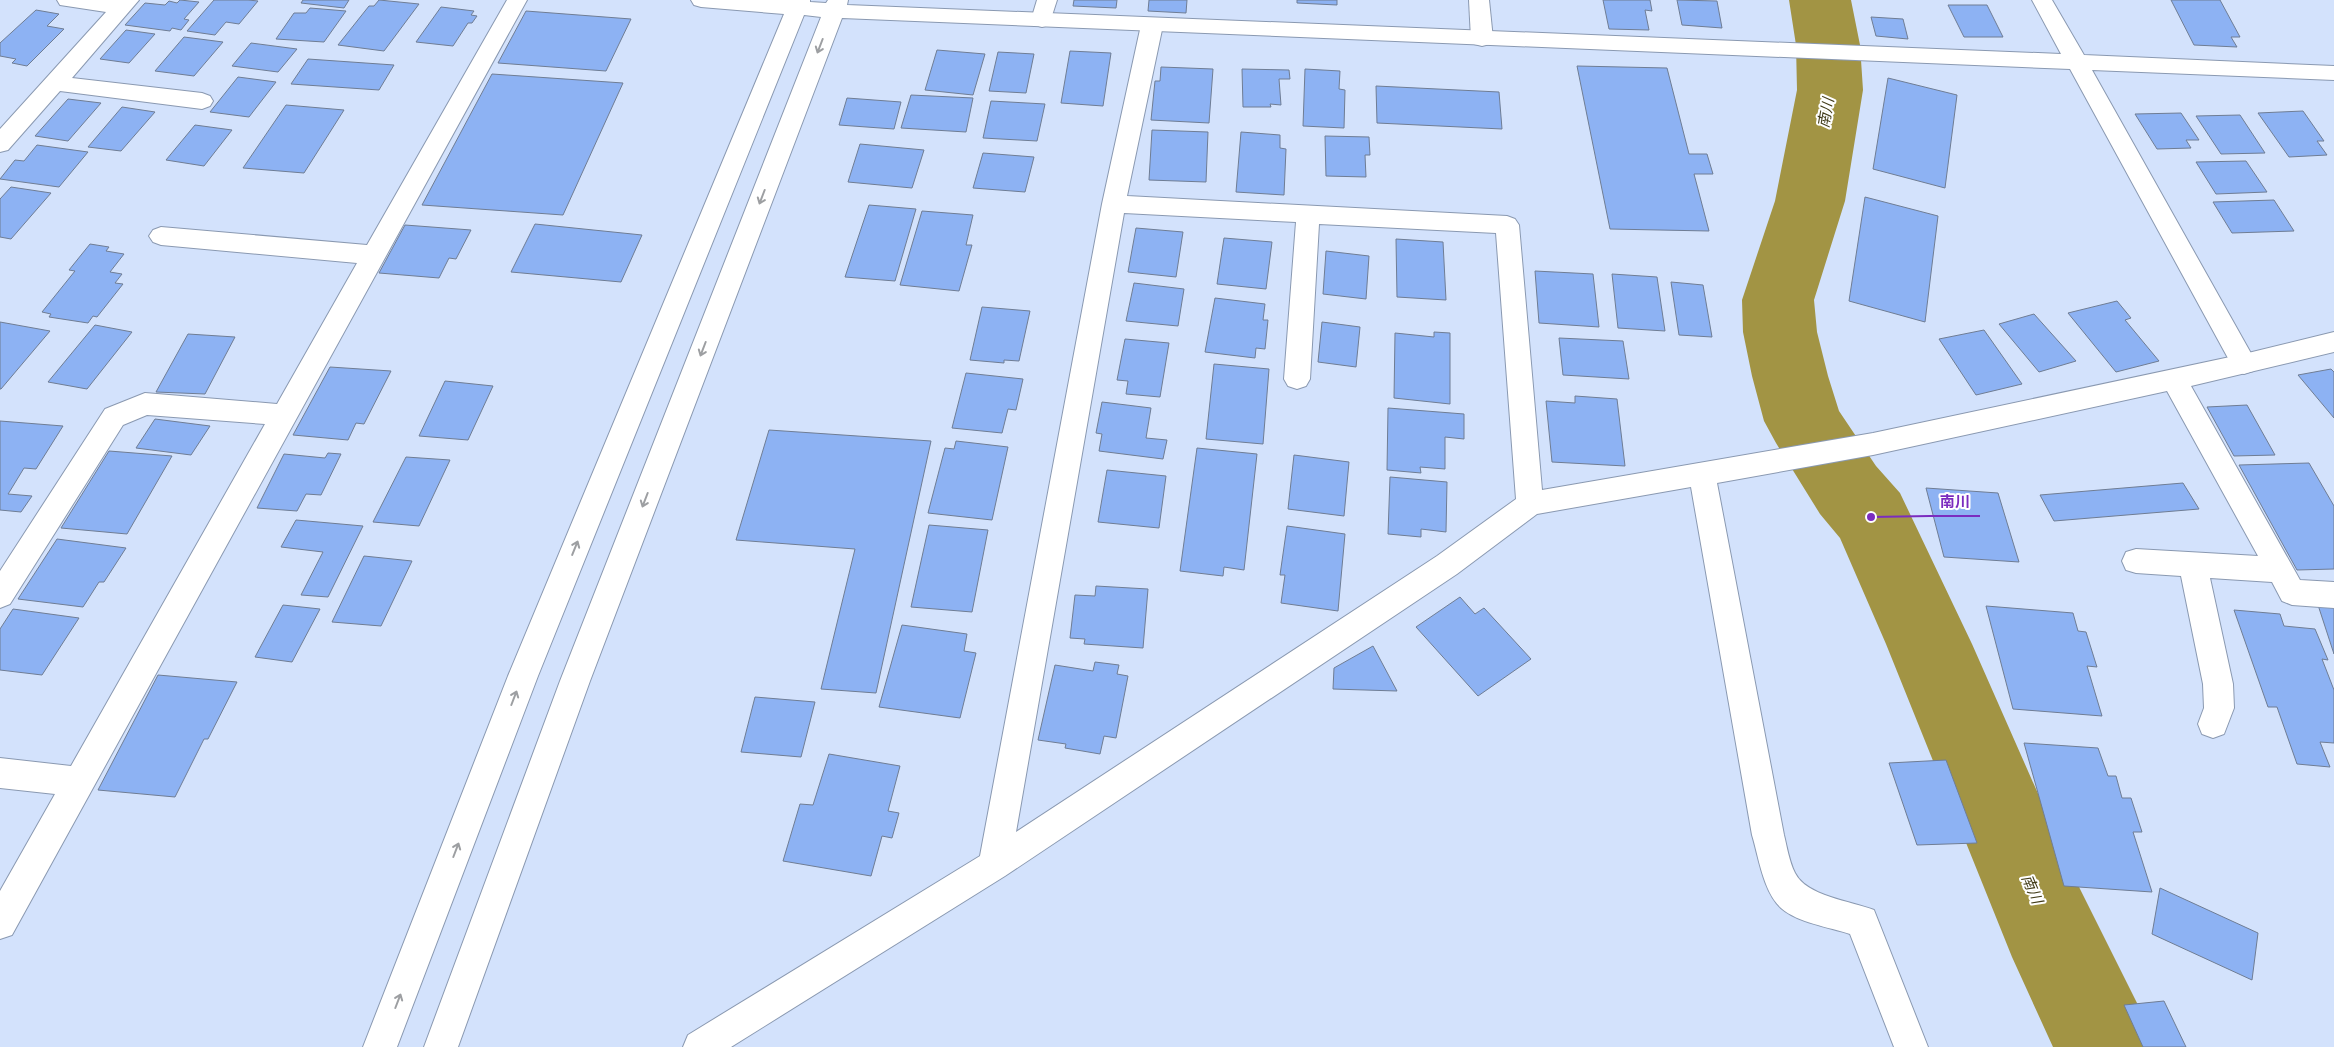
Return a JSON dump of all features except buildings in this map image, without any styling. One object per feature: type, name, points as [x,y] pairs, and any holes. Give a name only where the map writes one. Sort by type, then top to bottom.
[{"type":"street","points":[[67,0],[126,4]]},
{"type":"street","points":[[0,923],[517,0]]},
{"type":"street","points":[[701,0],[1152,25],[2334,73]]},
{"type":"street","points":[[1042,20],[1047,0]]},
{"type":"street","points":[[1478,0],[1482,39]]},
{"type":"street","points":[[2042,0],[2244,364]]},
{"type":"street","points":[[0,144],[126,4]]},
{"type":"street","points":[[380,1047],[523,676],[798,4]]},
{"type":"street","points":[[441,1047],[575,681],[836,6]]},
{"type":"street","points":[[994,866],[1114,204],[1152,25]]},
{"type":"street","points":[[55,82],[202,101]]},
{"type":"street","points":[[1114,204],[1507,225],[1530,504]]},
{"type":"street","points":[[1297,379],[1308,214]]},
{"type":"street","points":[[161,236],[374,255]]},
{"type":"street","points":[[700,1047],[994,866],[1447,565],[1530,504],[1873,444],[2244,364],[2334,342]]},
{"type":"street","points":[[2174,379],[2292,592],[2334,595]]},
{"type":"street","points":[[0,595],[114,417],[145,404],[284,415]]},
{"type":"street","points":[[1702,474],[1768,835],[1784,884],[1792,896],[1802,903],[1862,922],[1911,1047]]},
{"type":"street","points":[[2136,561],[2281,570]]},
{"type":"street","points":[[2193,565],[2218,684],[2218,708],[2213,724]]},
{"type":"street","points":[[0,773],[79,782]]},
{"type":"waterway","name":"南川","points":[[1820,0],[1828,45],[1830,90],[1810,201],[1778,300],[1780,332],[1790,376],[1803,421],[1848,490],[1871,517],[1929,644],[2046,923],[2105,1047]]},
{"type":"place","name":"南川","points":[[1871,517]]}]
